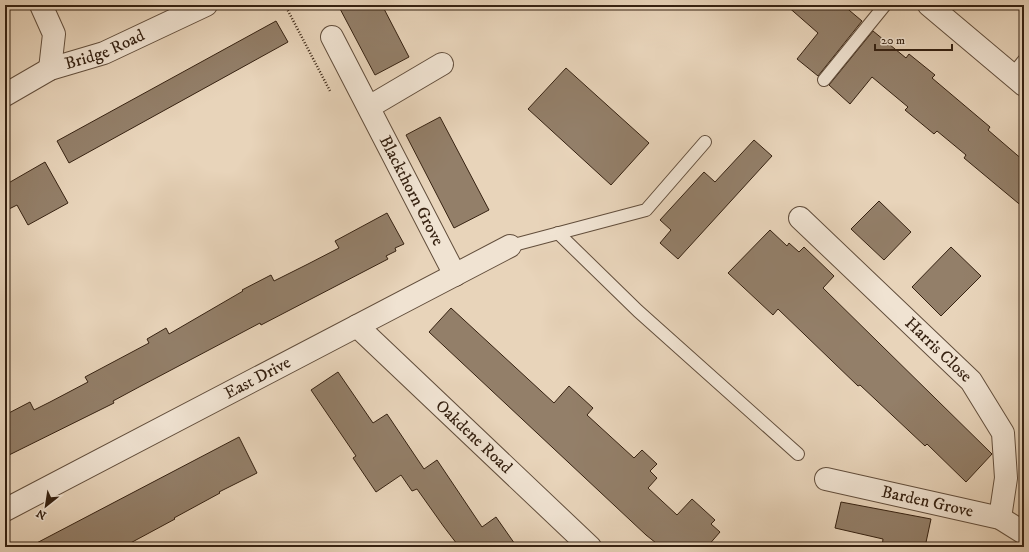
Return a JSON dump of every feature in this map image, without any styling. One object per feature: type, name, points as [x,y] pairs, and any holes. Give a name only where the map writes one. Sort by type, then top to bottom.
[{"type":"street","points":[[41,5],[54,34],[50,69]]},
{"type":"street","name":"Bridge Road","points":[[5,95],[50,69],[104,53],[206,5]]},
{"type":"street","points":[[929,5],[1020,73]]},
{"type":"street","name":"Blackthorn Grove","points":[[332,37],[455,275]]},
{"type":"street","points":[[369,107],[442,64]]},
{"type":"street","name":"Harris Close","points":[[800,218],[971,382],[1003,433],[1006,478],[1000,518]]},
{"type":"street","name":"East Drive","points":[[5,510],[510,246]]},
{"type":"street","name":"Oakdene Road","points":[[357,326],[590,547]]},
{"type":"street","name":"Barden Grove","points":[[826,479],[1000,518],[1024,533]]},
{"type":"lane","points":[[824,80],[885,5]]},
{"type":"lane","points":[[510,246],[646,210],[706,142]]},
{"type":"lane","points":[[558,233],[638,311],[798,454]]},
{"type":"building","points":[[338,5],[382,5],[409,57],[375,75]]},
{"type":"building","points":[[786,5],[843,5],[862,21],[818,76],[797,59],[818,33]]},
{"type":"building","points":[[276,21],[288,42],[69,163],[57,141]]},
{"type":"building","points":[[873,31],[906,58],[909,54],[935,75],[932,78],[990,127],[988,130],[1024,161],[1024,208],[964,158],[966,155],[937,131],[934,134],[905,110],[908,107],[872,77],[850,104],[829,85]]},
{"type":"building","points":[[566,68],[649,143],[611,185],[528,109]]},
{"type":"building","points":[[440,117],[489,210],[454,228],[406,135]]},
{"type":"building","points":[[754,140],[772,156],[678,259],[660,243],[671,230],[660,220],[704,172],[715,182]]},
{"type":"building","points":[[45,162],[68,203],[28,225],[17,205],[5,211],[5,185]]},
{"type":"building","points":[[879,201],[911,232],[884,260],[851,229]]},
{"type":"building","points":[[387,213],[404,244],[395,248],[396,251],[386,256],[388,259],[261,325],[260,323],[113,401],[114,403],[5,457],[5,415],[30,402],[34,410],[88,382],[85,377],[149,343],[147,339],[166,328],[169,334],[243,291],[242,290],[271,275],[274,281],[339,248],[335,241]]},
{"type":"building","points":[[770,230],[787,246],[789,243],[799,252],[804,247],[834,276],[823,288],[992,454],[966,482],[927,444],[925,446],[860,385],[858,386],[778,309],[773,315],[728,273]]},
{"type":"building","points":[[951,247],[981,276],[941,316],[912,287]]},
{"type":"building","points":[[451,308],[554,403],[569,386],[593,408],[587,415],[634,458],[642,450],[657,464],[650,471],[657,478],[648,488],[677,515],[692,499],[715,520],[711,524],[720,532],[707,547],[661,547],[646,535],[429,332]]},
{"type":"building","points":[[338,372],[373,423],[387,414],[424,469],[437,460],[482,527],[496,517],[517,547],[453,547],[457,544],[417,489],[412,491],[401,475],[376,492],[353,458],[356,456],[311,390]]},
{"type":"building","points":[[239,437],[257,473],[219,492],[220,493],[174,518],[175,519],[123,547],[29,547]]},
{"type":"building","points":[[841,502],[931,519],[925,547],[882,547],[883,539],[835,528]]}]
